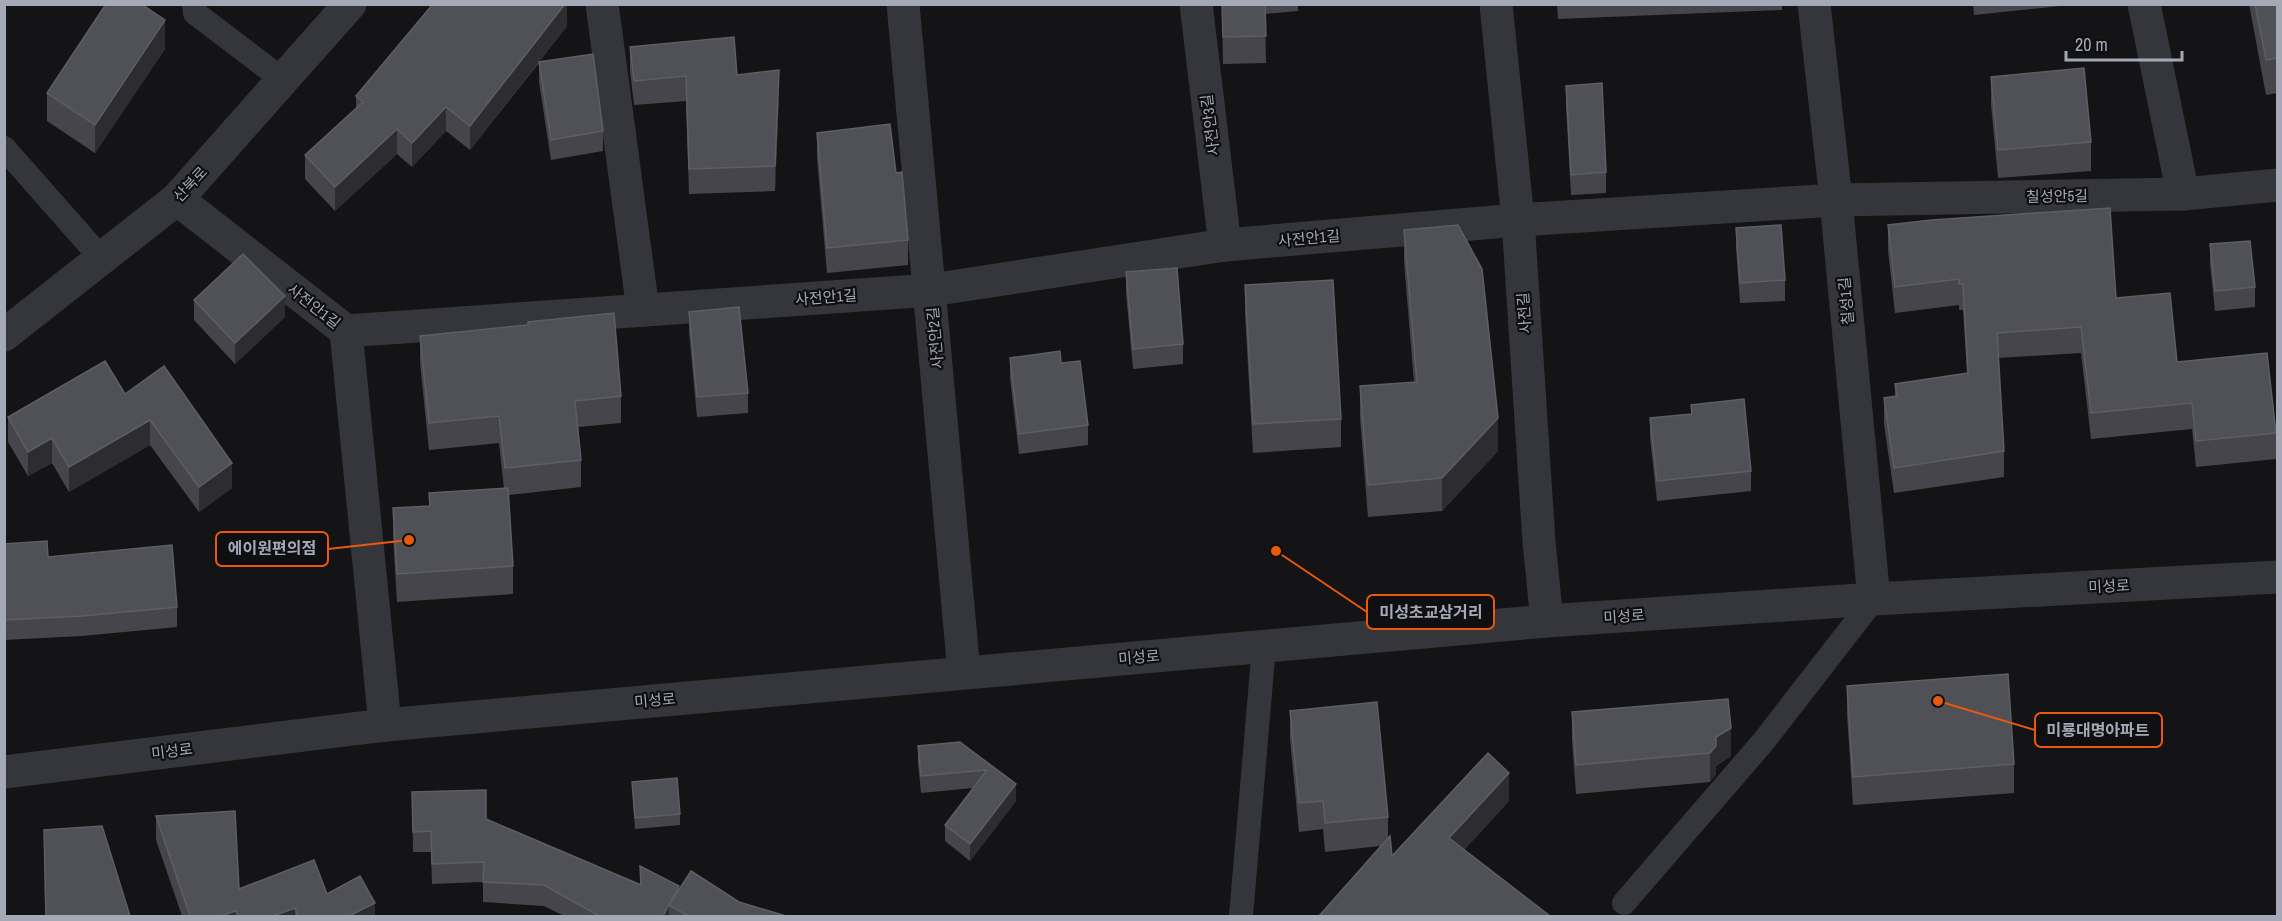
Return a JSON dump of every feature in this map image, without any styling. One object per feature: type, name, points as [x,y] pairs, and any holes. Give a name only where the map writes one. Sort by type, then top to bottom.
[{"type":"street","name":"산북로","points":[[4,335],[177,199],[350,4]]},
{"type":"street","points":[[602,4],[643,310]]},
{"type":"street","name":"사전안2길","points":[[903,4],[931,290],[964,672]]},
{"type":"street","name":"사전안3길","points":[[1196,4],[1225,245]]},
{"type":"street","name":"사전길","points":[[1496,4],[1518,220],[1539,542],[1547,621]]},
{"type":"street","name":"칠성1길","points":[[1814,4],[1836,200],[1874,599]]},
{"type":"street","points":[[2144,4],[2182,194]]},
{"type":"street","name":"칠성안5길","points":[[1518,220],[1836,200],[2182,194],[2277,185]]},
{"type":"street","name":"사전안1길","points":[[177,199],[346,331],[931,290],[1225,245],[1518,220]]},
{"type":"street","points":[[346,331],[385,724]]},
{"type":"street","name":"미성로","points":[[4,772],[385,724],[1547,621],[1874,599],[2277,577]]},
{"type":"lane","points":[[194,4],[195,13],[283,80]]},
{"type":"lane","points":[[4,148],[102,259]]},
{"type":"lane","points":[[1624,903],[1763,742],[1874,599]]},
{"type":"lane","points":[[1241,916],[1264,646]]},
{"type":"building","points":[[106,4],[141,4],[165,20],[95,125],[47,93]]},
{"type":"building","points":[[433,4],[565,4],[470,126],[446,107],[412,143],[397,129],[335,187],[305,155],[363,102],[356,96]]},
{"type":"building","points":[[1222,4],[1265,4],[1266,36],[1223,37]]},
{"type":"building","points":[[2255,4],[2277,4],[2277,58],[2266,60]]},
{"type":"building","points":[[734,37],[737,75],[779,70],[775,166],[689,169],[686,76],[634,81],[630,47]]},
{"type":"building","points":[[593,54],[603,131],[551,140],[539,62]]},
{"type":"building","points":[[2084,68],[2091,142],[1998,150],[1991,77]]},
{"type":"building","points":[[1602,83],[1606,172],[1571,175],[1566,86]]},
{"type":"building","points":[[890,124],[896,173],[902,172],[908,240],[827,248],[817,133]]},
{"type":"building","points":[[2110,208],[2116,298],[2170,293],[2177,362],[2267,353],[2276,433],[2196,441],[2192,403],[2091,413],[2081,327],[1997,333],[2004,451],[1894,468],[1884,398],[1897,396],[1895,384],[1968,373],[1963,284],[1959,284],[1959,279],[1895,287],[1888,225]]},
{"type":"building","points":[[1458,225],[1482,269],[1498,418],[1442,478],[1368,485],[1360,386],[1417,382],[1404,230]]},
{"type":"building","points":[[1781,225],[1785,280],[1740,283],[1736,228]]},
{"type":"building","points":[[2250,241],[2255,287],[2215,291],[2210,244]]},
{"type":"building","points":[[243,254],[285,296],[235,343],[194,300]]},
{"type":"building","points":[[1177,268],[1183,344],[1133,349],[1126,272]]},
{"type":"building","points":[[1333,280],[1341,419],[1253,424],[1245,285]]},
{"type":"building","points":[[739,307],[748,393],[697,397],[689,312]]},
{"type":"building","points":[[614,313],[621,396],[575,401],[581,460],[505,468],[499,416],[429,423],[420,336]]},
{"type":"building","points":[[1060,351],[1061,363],[1080,361],[1088,425],[1019,434],[1010,358]]},
{"type":"building","points":[[105,361],[125,394],[164,366],[232,463],[199,487],[150,420],[69,467],[52,438],[28,452],[8,417]]},
{"type":"building","points":[[1744,399],[1751,471],[1657,481],[1650,418],[1692,414],[1691,405]]},
{"type":"building","points":[[508,488],[513,566],[397,574],[393,508],[430,506],[429,493]]},
{"type":"building","points":[[47,541],[48,557],[172,545],[177,607],[82,616],[4,620],[4,544]]},
{"type":"building","points":[[2008,674],[2014,764],[1853,777],[1847,686]]},
{"type":"building","points":[[1728,699],[1731,728],[1716,737],[1716,746],[1710,753],[1576,765],[1572,712]]},
{"type":"building","points":[[1377,702],[1388,817],[1325,823],[1323,801],[1299,803],[1290,711]]},
{"type":"building","points":[[960,742],[1016,784],[970,844],[945,825],[987,770],[921,776],[918,746]]},
{"type":"building","points":[[1488,753],[1509,773],[1449,838],[1550,916],[1319,916],[1390,836],[1392,856]]},
{"type":"building","points":[[677,778],[680,814],[635,818],[632,782]]},
{"type":"building","points":[[486,790],[486,819],[641,885],[640,866],[679,886],[663,916],[599,916],[544,885],[483,882],[484,862],[432,864],[431,831],[413,832],[412,792]]},
{"type":"building","points":[[235,811],[239,889],[314,860],[327,894],[360,876],[375,903],[349,916],[298,916],[295,908],[273,916],[238,916],[236,911],[220,916],[190,916],[156,816]]},
{"type":"building","points":[[102,826],[130,916],[46,916],[44,830]]},
{"type":"building","points":[[691,871],[739,902],[786,916],[688,916],[669,905]]},
{"type":"place","name":"에이원편의점","points":[[409,540]]},
{"type":"place","name":"미성초교삼거리","points":[[1276,551]]},
{"type":"place","name":"미룡대명아파트","points":[[1938,701]]}]
